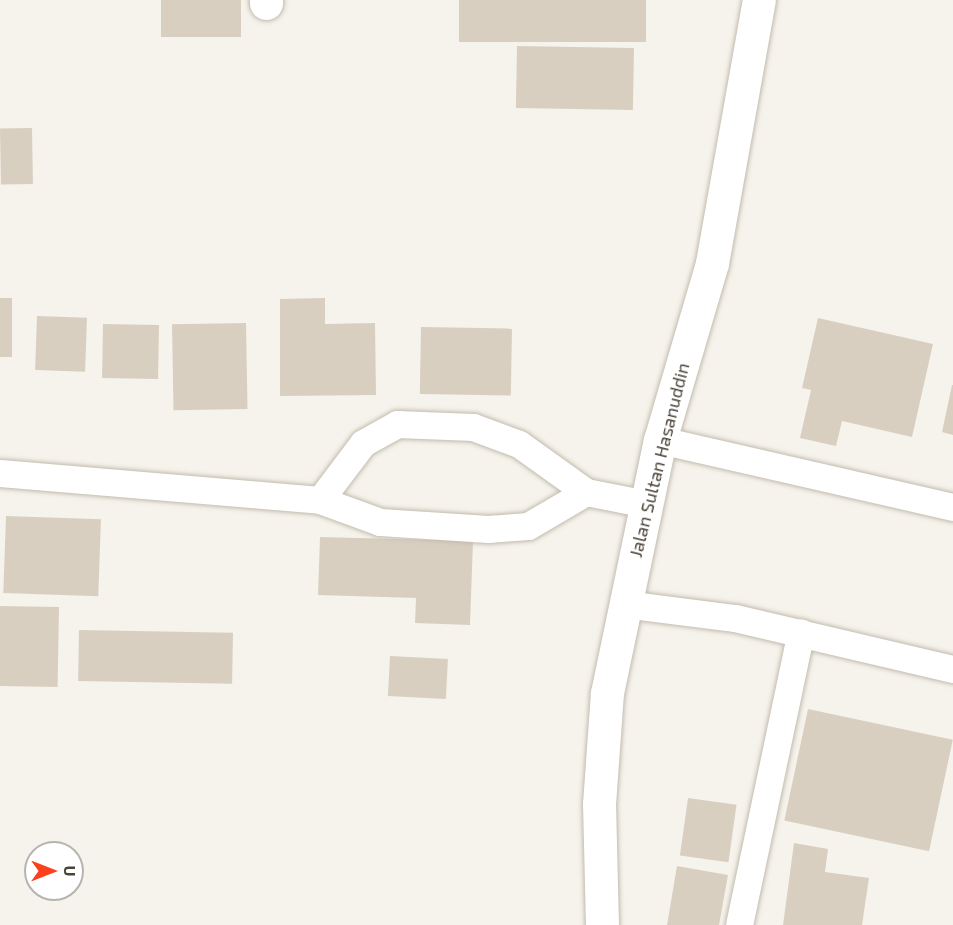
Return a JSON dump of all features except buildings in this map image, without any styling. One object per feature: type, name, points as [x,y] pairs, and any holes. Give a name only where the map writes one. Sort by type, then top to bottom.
[{"type":"street","name":"Jalan Sultan Hasanuddin","points":[[602,925],[598,804],[608,693],[624,604],[660,440],[712,263],[759,0]]},
{"type":"lane","points":[[320,500],[363,443],[397,424],[474,427],[519,444],[586,492],[647,504]]},
{"type":"lane","points":[[660,440],[953,507]]},
{"type":"lane","points":[[0,473],[320,500],[380,522],[488,529],[528,526],[586,492]]},
{"type":"lane","points":[[624,604],[801,632],[953,669]]},
{"type":"lane","points":[[739,925],[801,632]]}]
